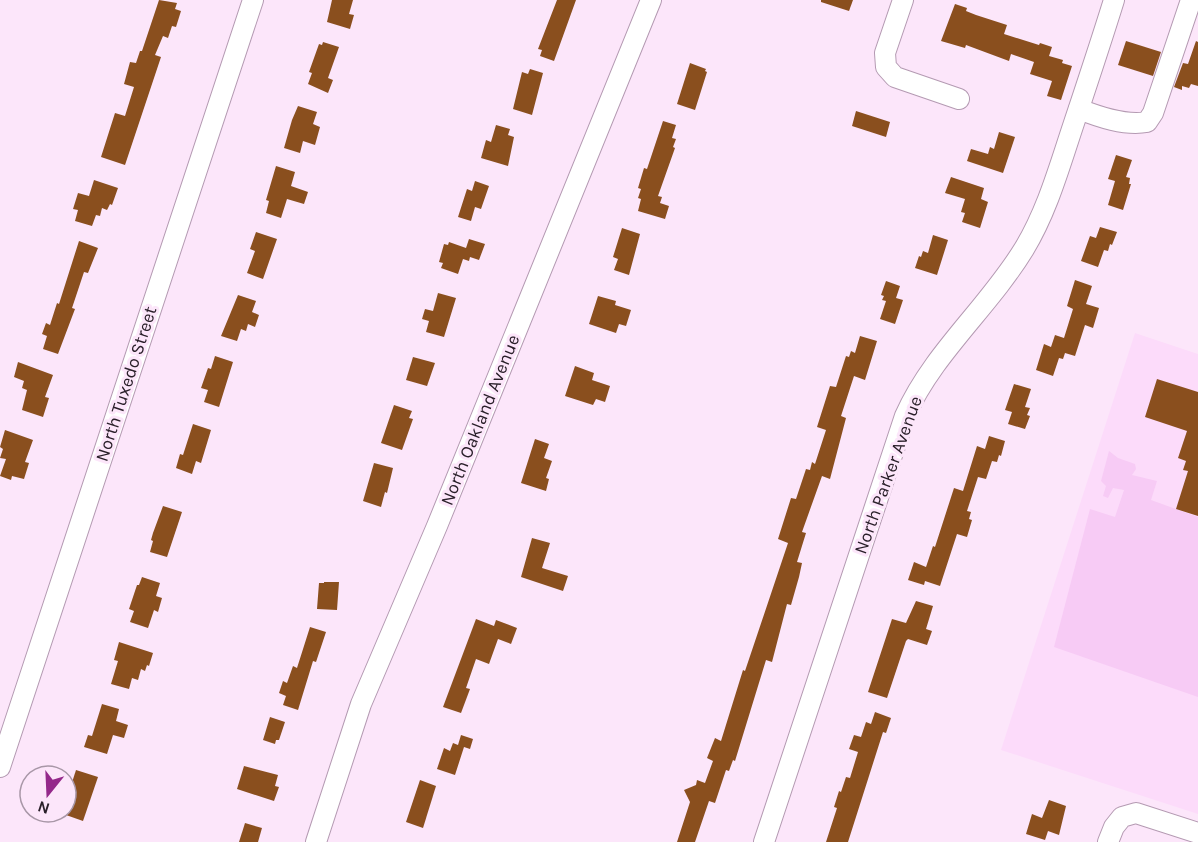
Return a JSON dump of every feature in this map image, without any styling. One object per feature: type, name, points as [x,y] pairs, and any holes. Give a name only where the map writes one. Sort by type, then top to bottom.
[{"type":"street","name":"North Tuxedo Street","points":[[0,768],[253,0]]},
{"type":"street","name":"North Oakland Avenue","points":[[316,842],[360,704],[437,525],[651,0]]},
{"type":"street","points":[[903,0],[885,53],[886,67],[895,77],[959,99]]},
{"type":"street","name":"North Parker Avenue","points":[[764,842],[905,416],[931,369],[1000,284],[1030,239],[1050,194],[1114,0]]},
{"type":"street","points":[[1079,109],[1116,120],[1138,124],[1147,122],[1153,113],[1191,0]]},
{"type":"street","points":[[1108,842],[1114,827],[1122,817],[1136,813],[1198,833]]},
{"type":"shaded area","points":[[1135,333],[1198,354],[1198,814],[1001,750]]},
{"type":"shaded area","points":[[1109,451],[1118,458],[1135,464],[1136,469],[1132,475],[1157,481],[1151,500],[1198,517],[1198,697],[1054,647],[1090,509],[1115,517],[1124,490],[1113,488],[1108,498],[1103,496],[1106,486],[1101,481]]},
{"type":"building","points":[[159,0],[177,3],[175,9],[181,11],[176,27],[172,26],[168,38],[163,36],[155,55],[161,57],[125,165],[101,157],[115,113],[125,116],[134,87],[124,84],[130,62],[136,63],[142,51]]},
{"type":"building","points":[[332,0],[353,0],[349,14],[354,15],[350,29],[327,22]]},
{"type":"building","points":[[557,0],[576,0],[554,61],[540,56],[542,50],[538,49]]},
{"type":"building","points":[[821,0],[853,0],[849,11],[821,2]]},
{"type":"building","points":[[955,4],[967,8],[966,11],[1007,25],[1004,34],[1052,47],[1049,56],[1063,60],[1062,63],[1072,66],[1061,100],[1047,96],[1052,81],[1030,74],[1034,62],[1011,54],[1009,61],[966,45],[965,48],[941,41]]},
{"type":"building","points":[[1126,41],[1161,52],[1153,76],[1118,65]]},
{"type":"building","points":[[1196,41],[1198,42],[1198,86],[1191,84],[1189,88],[1182,86],[1182,90],[1174,87],[1183,63],[1188,64]]},
{"type":"building","points":[[323,42],[339,47],[328,78],[333,80],[328,93],[308,84],[312,73],[309,72],[319,44],[322,45]]},
{"type":"building","points":[[690,63],[706,69],[707,72],[695,110],[677,104]]},
{"type":"building","points":[[530,69],[543,73],[532,115],[513,109],[522,72],[528,74]]},
{"type":"building","points":[[298,106],[317,112],[313,124],[320,127],[315,145],[303,141],[300,153],[284,148]]},
{"type":"building","points":[[856,111],[890,122],[886,137],[852,126]]},
{"type":"building","points":[[663,121],[676,125],[672,138],[676,139],[673,147],[675,148],[658,196],[662,197],[660,203],[669,206],[665,219],[638,211],[641,189],[638,188]]},
{"type":"building","points":[[496,125],[510,129],[508,135],[514,137],[508,166],[481,158],[486,140],[491,142]]},
{"type":"building","points":[[999,132],[1015,137],[1003,173],[967,161],[971,149],[988,154],[990,147],[994,149]]},
{"type":"building","points":[[1116,155],[1132,160],[1126,177],[1130,178],[1129,184],[1131,184],[1123,210],[1108,205],[1115,181],[1108,179]]},
{"type":"building","points":[[276,166],[295,172],[291,186],[308,192],[304,204],[287,199],[281,218],[266,213],[269,201],[266,200]]},
{"type":"building","points":[[951,177],[984,188],[981,199],[988,202],[980,228],[962,222],[965,213],[961,212],[965,199],[945,193]]},
{"type":"building","points":[[94,180],[118,188],[112,205],[110,204],[107,210],[102,208],[100,216],[96,215],[92,226],[75,221],[78,210],[73,209],[78,193],[89,196]]},
{"type":"building","points":[[475,181],[489,186],[481,209],[475,207],[471,221],[458,217],[467,189],[472,191]]},
{"type":"building","points":[[1100,227],[1117,232],[1108,251],[1104,250],[1098,267],[1081,261],[1090,236],[1096,238]]},
{"type":"building","points":[[622,228],[640,234],[629,275],[614,270],[618,259],[613,257]]},
{"type":"building","points":[[256,232],[277,239],[263,279],[247,273],[255,251],[250,249]]},
{"type":"building","points":[[933,235],[948,240],[937,275],[915,268],[923,251],[928,253]]},
{"type":"building","points":[[469,239],[485,244],[479,260],[470,257],[469,261],[463,259],[458,274],[441,268],[443,263],[439,262],[444,244],[448,245],[449,242],[466,248]]},
{"type":"building","points":[[79,241],[98,248],[88,273],[84,272],[72,308],[75,309],[58,354],[43,349],[47,336],[42,334],[46,323],[50,325],[57,303],[59,304]]},
{"type":"building","points":[[1075,280],[1092,286],[1086,304],[1099,308],[1093,328],[1085,325],[1075,356],[1065,353],[1063,359],[1059,358],[1053,376],[1036,370],[1044,344],[1051,347],[1055,335],[1064,338],[1073,309],[1067,306]]},
{"type":"building","points":[[886,281],[900,286],[896,298],[903,300],[895,324],[880,319],[886,301],[882,300],[884,296],[881,295]]},
{"type":"building","points":[[438,293],[456,298],[444,337],[426,332],[429,321],[422,319],[425,309],[433,311]]},
{"type":"building","points":[[238,295],[256,301],[252,312],[259,315],[255,327],[248,324],[246,331],[241,329],[237,341],[221,336]]},
{"type":"building","points":[[598,296],[616,301],[615,305],[631,310],[626,326],[619,324],[616,333],[589,324]]},
{"type":"building","points":[[860,336],[877,341],[865,380],[854,376],[841,416],[846,418],[830,479],[822,476],[802,532],[806,533],[797,562],[802,563],[799,577],[791,605],[787,604],[772,662],[766,660],[735,761],[733,760],[729,771],[726,770],[715,803],[709,801],[695,842],[677,842],[690,802],[684,790],[696,785],[697,780],[705,783],[713,761],[707,758],[715,738],[721,741],[743,670],[745,671],[788,543],[778,539],[791,498],[796,499],[806,469],[810,470],[812,462],[815,464],[826,430],[817,427],[830,386],[836,387],[846,356],[849,357],[851,351],[855,353]]},
{"type":"building","points":[[215,356],[233,362],[219,407],[204,402],[208,390],[201,388]]},
{"type":"building","points":[[413,357],[435,363],[427,386],[406,380]]},
{"type":"building","points":[[18,362],[53,375],[45,397],[49,398],[43,417],[22,410],[27,390],[22,388],[24,381],[14,377]]},
{"type":"building","points":[[575,366],[594,373],[592,380],[610,386],[605,402],[596,399],[593,405],[565,396]]},
{"type":"building","points":[[1157,379],[1198,392],[1198,516],[1176,509],[1188,471],[1183,470],[1186,461],[1178,458],[1187,431],[1145,417]]},
{"type":"building","points":[[1014,384],[1031,389],[1025,407],[1030,408],[1027,415],[1030,416],[1025,429],[1008,424],[1012,412],[1005,410]]},
{"type":"building","points":[[394,405],[412,411],[409,418],[413,419],[402,450],[381,443]]},
{"type":"building","points":[[193,424],[211,430],[201,463],[196,461],[192,474],[176,468],[180,454],[183,455]]},
{"type":"building","points":[[5,430],[33,440],[25,462],[29,463],[24,479],[12,476],[11,480],[0,476],[6,459],[0,458],[3,449],[0,447]]},
{"type":"building","points":[[989,436],[1005,441],[1001,456],[999,455],[997,462],[992,461],[986,479],[978,477],[967,511],[971,512],[969,519],[972,520],[967,537],[957,534],[940,586],[925,581],[924,585],[908,580],[914,562],[926,567],[933,546],[935,547],[954,488],[963,491],[977,446],[985,449]]},
{"type":"building","points":[[535,439],[549,444],[544,458],[552,461],[546,478],[549,479],[546,491],[521,483]]},
{"type":"building","points":[[374,463],[393,468],[381,507],[363,501]]},
{"type":"building","points":[[163,506],[182,512],[167,557],[150,552],[153,541],[151,540]]},
{"type":"building","points":[[532,538],[550,543],[542,568],[568,576],[563,591],[521,577]]},
{"type":"building","points":[[142,577],[160,583],[156,596],[162,598],[158,612],[154,610],[148,628],[130,622],[134,611],[129,609]]},
{"type":"building","points":[[339,582],[337,610],[317,609],[319,583]]},
{"type":"building","points":[[916,601],[933,606],[926,629],[932,631],[927,645],[908,639],[906,641],[887,698],[868,692],[892,619],[906,623]]},
{"type":"building","points":[[476,619],[494,626],[496,620],[517,628],[511,644],[498,639],[489,664],[476,659],[466,688],[470,689],[461,713],[443,707]]},
{"type":"building","points":[[310,627],[326,632],[316,662],[313,661],[298,710],[283,705],[286,696],[279,693],[283,681],[287,683],[293,666],[297,668]]},
{"type":"building","points":[[119,642],[153,653],[149,666],[147,665],[145,671],[141,669],[138,680],[132,678],[129,689],[111,684],[118,661],[114,660]]},
{"type":"building","points":[[102,704],[119,709],[116,721],[128,725],[124,738],[113,735],[107,754],[84,747],[88,735],[92,736]]},
{"type":"building","points":[[875,712],[891,718],[886,733],[883,732],[848,842],[826,842],[837,808],[834,807],[839,791],[841,792],[846,777],[850,778],[858,752],[849,749],[854,735],[861,737],[866,722],[871,724]]},
{"type":"building","points":[[270,717],[285,722],[279,740],[276,740],[275,744],[263,740]]},
{"type":"building","points":[[461,735],[473,739],[470,749],[464,747],[455,775],[437,769],[444,748],[450,751],[453,743],[458,745]]},
{"type":"building","points":[[244,766],[278,775],[275,786],[279,787],[274,801],[237,789]]},
{"type":"building","points":[[78,771],[98,777],[83,821],[78,819]]},
{"type":"building","points":[[420,780],[436,786],[423,828],[406,822]]},
{"type":"building","points":[[1049,800],[1066,806],[1059,835],[1048,831],[1045,840],[1026,834],[1032,814],[1042,818]]},
{"type":"building","points":[[245,823],[262,828],[258,842],[239,842]]}]
